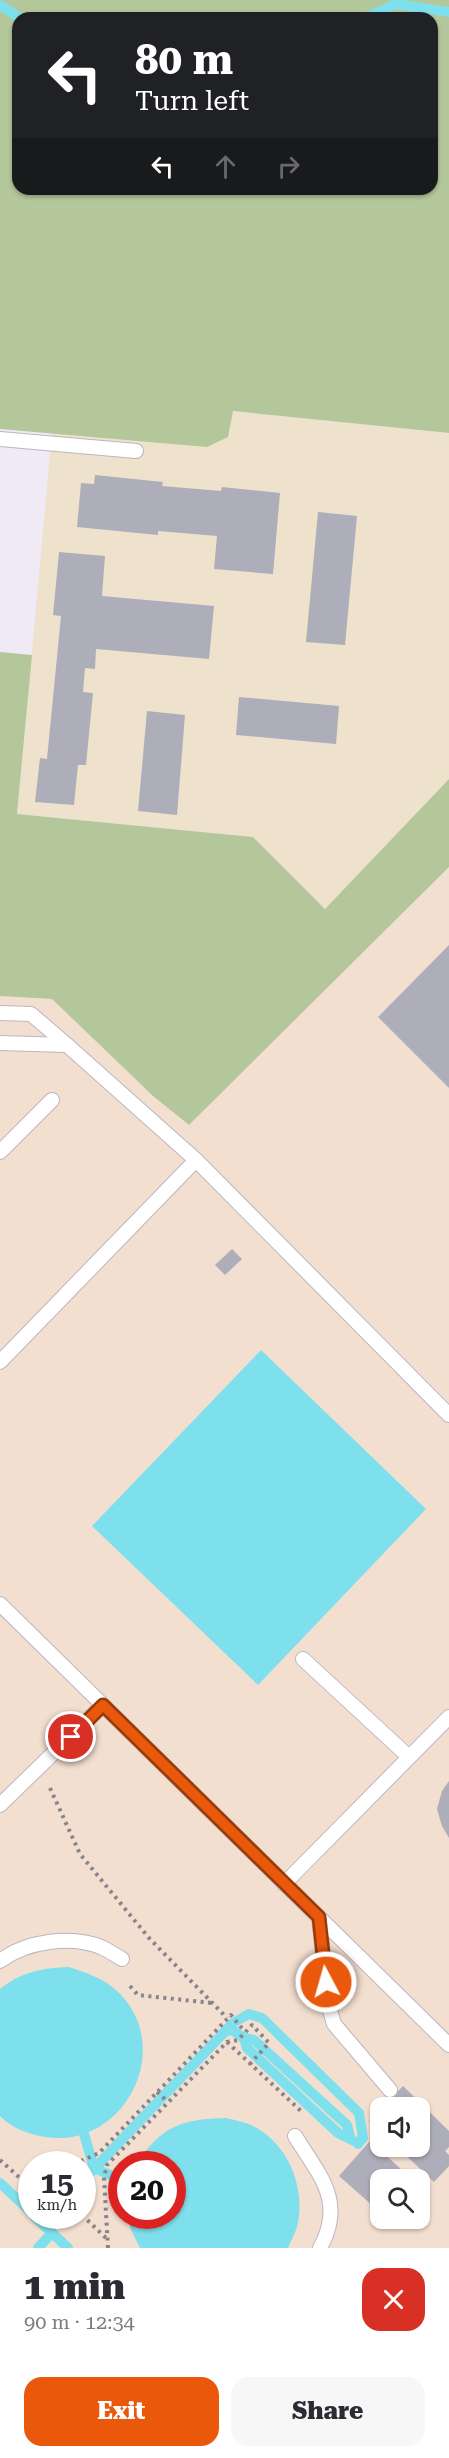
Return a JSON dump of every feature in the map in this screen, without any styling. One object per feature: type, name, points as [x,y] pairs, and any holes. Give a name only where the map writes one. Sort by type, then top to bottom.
[{"type":"lane","points":[[0,439],[136,451]]},
{"type":"lane","points":[[0,1013],[31,1014],[67,1045],[196,1161],[449,1415]]},
{"type":"lane","points":[[0,1043],[67,1045]]},
{"type":"lane","points":[[0,1152],[52,1100]]},
{"type":"lane","points":[[0,1362],[196,1161]]},
{"type":"lane","points":[[0,1604],[449,2044]]},
{"type":"lane","points":[[303,1659],[409,1757]]},
{"type":"lane","points":[[0,1805],[103,1705]]},
{"type":"lane","points":[[284,1884],[449,1716]]},
{"type":"lane","points":[[319,1917],[328,2003],[334,2024],[390,2090]]},
{"type":"lane","points":[[0,1961],[10,1953],[57,1941],[100,1947],[122,1959]]},
{"type":"lane","points":[[295,2136],[322,2179],[331,2199],[331,2222],[320,2248]]},
{"type":"path","points":[[38,1768],[56,1800],[80,1854],[149,1938],[227,2018]]},
{"type":"path","points":[[130,1986],[138,1995],[212,2004]]},
{"type":"path","points":[[96,2154],[231,2014],[244,2032]]},
{"type":"path","points":[[108,2248],[104,2177],[107,2165],[226,2042],[238,2040],[252,2025],[269,2043],[249,2064]]},
{"type":"path","points":[[226,2042],[310,2119]]},
{"type":"path","points":[[157,2092],[168,2102]]},
{"type":"path","points":[[0,2160],[18,2176]]},
{"type":"path","points":[[96,2228],[107,2239]]},
{"type":"shaded area","points":[[232,411],[449,433],[449,779],[326,910],[253,837],[17,814],[52,432]]},
{"type":"shaded area","points":[[449,867],[449,2248],[0,2248],[0,996],[52,999],[153,1096],[189,1125]]},
{"type":"green space","points":[[0,0],[449,0],[449,433],[233,411],[228,437],[207,447],[0,429]]},
{"type":"green space","points":[[0,652],[32,655],[17,814],[253,837],[325,909],[449,779],[449,867],[189,1125],[153,1096],[52,999],[0,996]]},
{"type":"water","points":[[261,1350],[426,1509],[258,1685],[92,1526]]},
{"type":"water","points":[[69,1967],[94,1976],[112,1986],[134,2014],[142,2039],[141,2065],[133,2090],[118,2111],[98,2128],[73,2137],[45,2137],[21,2130],[0,2116],[0,1989],[32,1972]]},
{"type":"water","points":[[226,2118],[250,2125],[265,2133],[284,2154],[291,2166],[299,2194],[297,2225],[288,2248],[140,2248],[130,2229],[186,2229],[186,2151],[146,2151],[164,2133],[174,2127],[197,2120]]},
{"type":"building","points":[[95,475],[163,482],[162,486],[221,491],[222,487],[280,493],[273,574],[214,569],[217,536],[158,531],[158,535],[77,527],[81,483],[94,484]]},
{"type":"building","points":[[318,512],[357,516],[345,645],[306,642]]},
{"type":"building","points":[[59,552],[105,556],[102,596],[214,606],[209,659],[96,649],[95,669],[85,668],[83,692],[93,693],[86,765],[78,765],[74,805],[35,802],[40,758],[47,759],[61,616],[53,615]]},
{"type":"building","points":[[239,697],[339,706],[336,744],[236,735]]},
{"type":"building","points":[[147,711],[185,715],[177,815],[138,811]]},
{"type":"building","points":[[449,945],[449,1088],[378,1017]]},
{"type":"building","points":[[232,1249],[242,1259],[225,1275],[215,1265]]},
{"type":"building","points":[[449,1781],[449,1838],[442,1826],[437,1809],[442,1791]]},
{"type":"building","points":[[403,2086],[414,2097],[392,2097]]},
{"type":"building","points":[[430,2112],[449,2131],[449,2147],[445,2151],[449,2155],[449,2166],[434,2182],[430,2178],[430,2169],[420,2169],[408,2157],[430,2157]]},
{"type":"building","points":[[370,2141],[370,2157],[388,2157],[401,2169],[370,2169],[370,2203],[339,2176]]},
{"type":"waterway","points":[[378,12],[396,4],[449,12]]},
{"type":"waterway","points":[[0,5],[12,13]]},
{"type":"waterway","points":[[96,2167],[233,2023],[249,2014],[262,2018],[359,2113],[363,2138],[358,2144]]},
{"type":"waterway","points":[[224,2032],[232,2030],[244,2038],[254,2040],[347,2125],[350,2137]]},
{"type":"waterway","points":[[244,2038],[247,2048],[338,2133],[354,2141]]},
{"type":"waterway","points":[[84,2134],[94,2168],[108,2174]]},
{"type":"waterway","points":[[0,2183],[18,2200]]},
{"type":"waterway","points":[[48,2229],[52,2233]]},
{"type":"waterway","points":[[38,2248],[52,2233],[68,2248]]},
{"type":"route","points":[[71,1737],[103,1705],[319,1917],[326,1982]]}]
